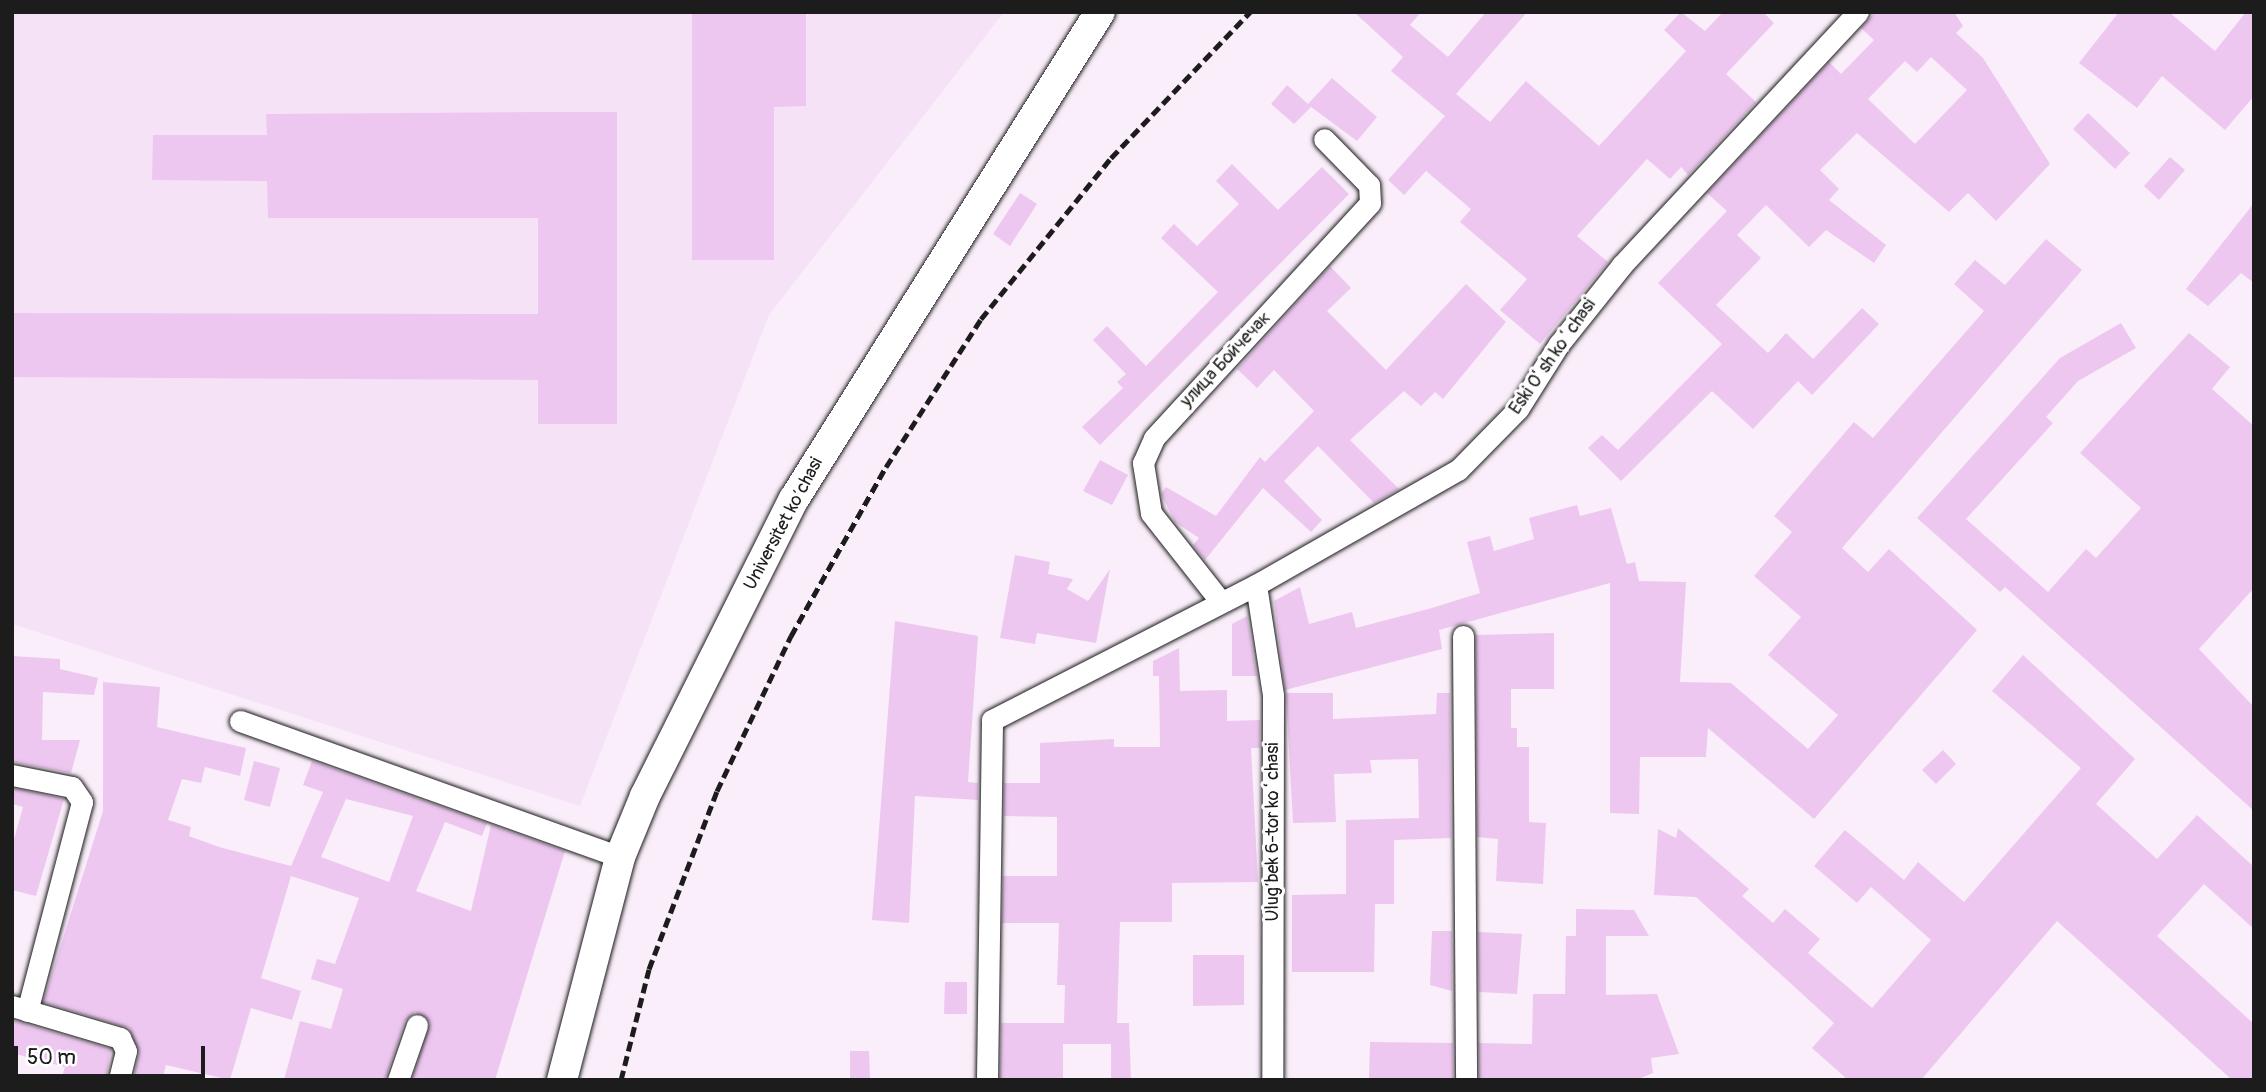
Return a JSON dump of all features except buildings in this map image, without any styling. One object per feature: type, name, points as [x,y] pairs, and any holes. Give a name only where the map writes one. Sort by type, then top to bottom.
[{"type":"main road","name":"Universitet kо‘chasi","points":[[562,1080],[621,857],[794,499],[1100,12]]},
{"type":"street","name":"Eski Oʻsh koʻchasi","points":[[987,1080],[992,720],[1256,585],[1458,470],[1490,442],[1615,274],[1858,12]]},
{"type":"street","name":"улица Бойчечак","points":[[1221,602],[1151,513],[1143,463],[1154,438],[1370,203],[1369,185],[1324,139]]},
{"type":"street","name":"Ulug‘bek 6-tor koʻchasi","points":[[1256,585],[1273,695],[1272,1080]]},
{"type":"street","points":[[1463,636],[1466,1080]]},
{"type":"street","points":[[240,721],[621,857]]},
{"type":"street","points":[[12,775],[72,787],[82,802],[20,1008],[120,1038],[125,1051],[119,1080]]},
{"type":"street","points":[[398,1080],[417,1026]]},
{"type":"shaded area","points":[[12,12],[1004,12],[769,315],[580,806],[12,624]]},
{"type":"railway","points":[[621,1080],[649,969],[717,791],[791,636],[886,467],[981,319],[1111,158],[1250,12]]}]
